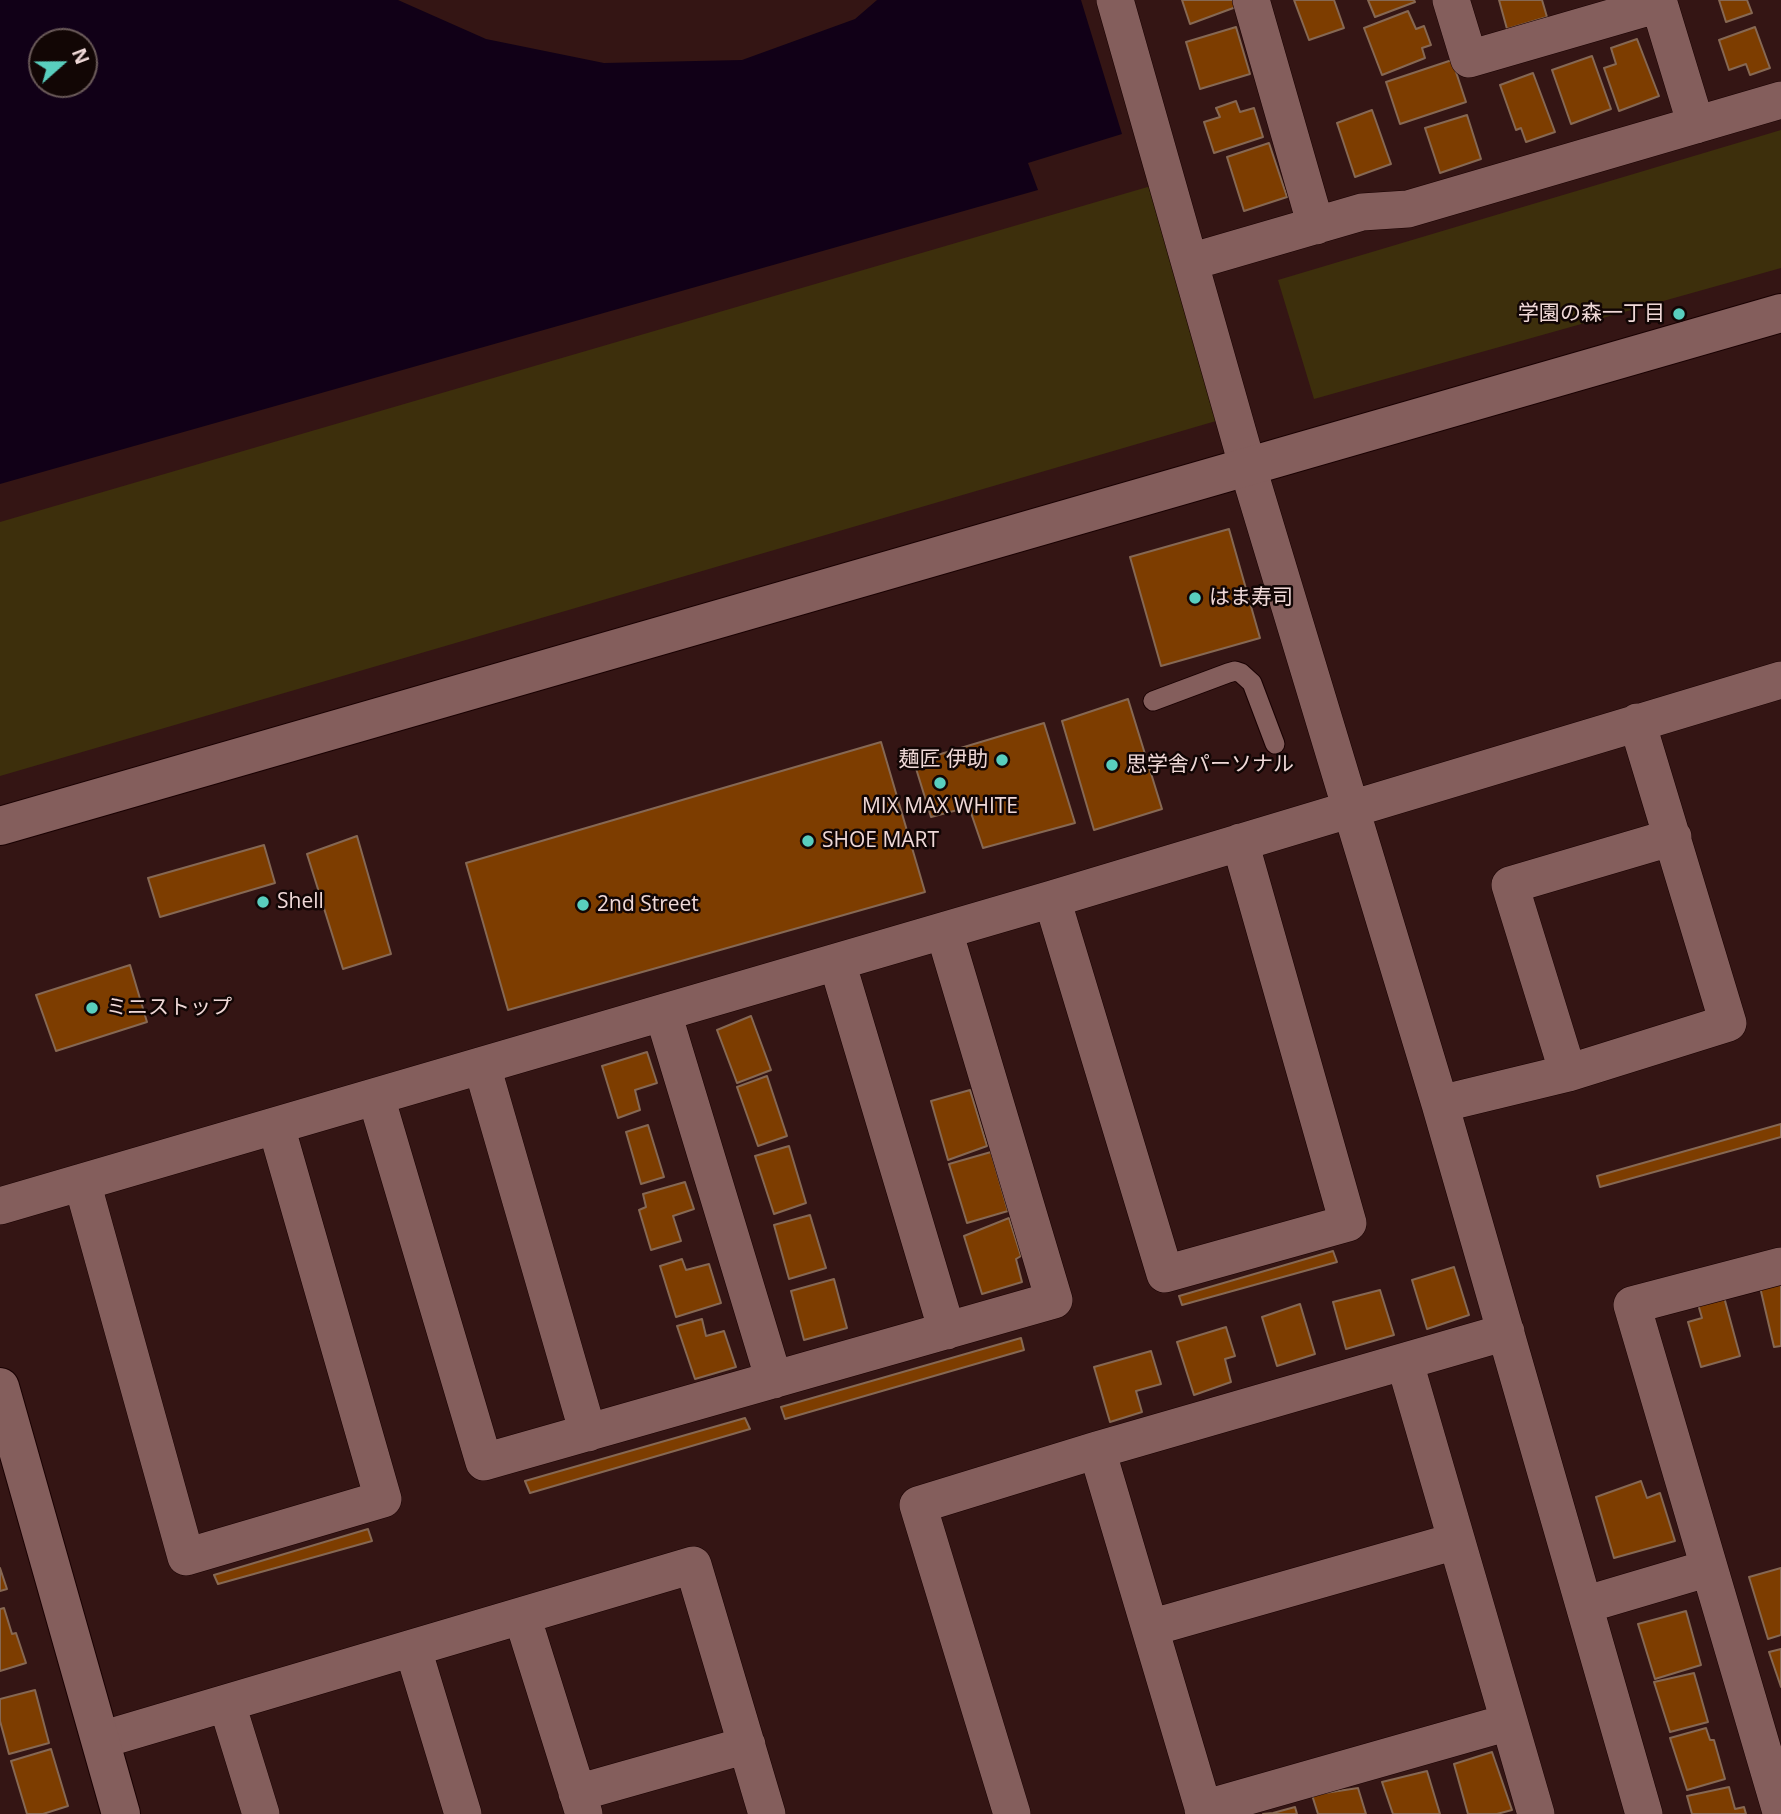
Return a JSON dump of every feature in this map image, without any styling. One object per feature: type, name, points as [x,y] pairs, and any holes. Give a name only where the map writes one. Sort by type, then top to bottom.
[{"type":"street","points":[[1115,0],[1248,468],[1440,1104],[1644,1814]]},
{"type":"street","points":[[1251,0],[1316,226]]},
{"type":"street","points":[[1451,0],[1469,59],[1658,2],[1696,125]]},
{"type":"street","points":[[1190,262],[1362,212],[1409,209],[1781,100]]},
{"type":"street","points":[[0,826],[1781,313]]},
{"type":"street","points":[[0,1206],[944,931],[1637,722],[1778,691]]},
{"type":"street","points":[[1440,1104],[1568,1073],[1728,1023],[1637,722]]},
{"type":"street","points":[[1568,1073],[1510,885],[1673,837]]},
{"type":"street","points":[[1052,899],[1165,1274],[1348,1223],[1240,842]]},
{"type":"street","points":[[376,1097],[484,1462],[1054,1300],[944,931]]},
{"type":"street","points":[[837,962],[947,1331]]},
{"type":"street","points":[[663,1013],[774,1380]]},
{"type":"street","points":[[482,1066],[588,1433]]},
{"type":"street","points":[[82,1182],[186,1557],[383,1499],[276,1126]]},
{"type":"street","points":[[1781,1266],[1632,1305],[1781,1812]]},
{"type":"street","points":[[1012,1814],[918,1505],[1097,1450],[1506,1332]]},
{"type":"street","points":[[1405,1363],[1536,1814]]},
{"type":"street","points":[[0,1387],[121,1814]]},
{"type":"street","points":[[1097,1450],[1204,1811],[1509,1722]]},
{"type":"street","points":[[1150,1628],[1456,1541]]},
{"type":"street","points":[[101,1740],[693,1565],[768,1814]]},
{"type":"street","points":[[1584,1605],[1709,1568]]},
{"type":"street","points":[[522,1616],[581,1804],[747,1745]]},
{"type":"street","points":[[413,1649],[463,1814]]},
{"type":"street","points":[[227,1704],[261,1814]]},
{"type":"lane","points":[[1153,701],[1228,673],[1241,673],[1252,683],[1275,744]]},
{"type":"shaded area","points":[[0,0],[398,0],[486,39],[604,63],[742,60],[855,19],[877,0],[1081,0],[1122,134],[1028,163],[1038,190],[0,484]]},
{"type":"shaded area","points":[[1781,130],[1781,268],[1314,399],[1278,280]]},
{"type":"shaded area","points":[[1151,186],[1216,421],[0,776],[0,522]]},
{"type":"building","points":[[1182,0],[1233,0],[1236,7],[1190,24]]},
{"type":"building","points":[[1294,0],[1334,0],[1344,28],[1309,40]]},
{"type":"building","points":[[1368,0],[1414,0],[1415,2],[1375,17]]},
{"type":"building","points":[[1499,0],[1542,0],[1547,17],[1507,29]]},
{"type":"building","points":[[1719,0],[1747,0],[1752,13],[1726,22]]},
{"type":"building","points":[[1408,11],[1416,29],[1424,26],[1431,45],[1422,48],[1425,58],[1382,75],[1364,28]]},
{"type":"building","points":[[1236,27],[1250,74],[1200,89],[1186,42]]},
{"type":"building","points":[[1755,27],[1770,68],[1750,75],[1746,64],[1729,70],[1719,40]]},
{"type":"building","points":[[1637,39],[1659,96],[1619,111],[1604,68],[1616,64],[1611,48]]},
{"type":"building","points":[[1592,56],[1611,109],[1571,124],[1552,70]]},
{"type":"building","points":[[1452,60],[1466,102],[1400,124],[1386,82]]},
{"type":"building","points":[[1533,73],[1555,132],[1526,142],[1521,128],[1516,130],[1500,85]]},
{"type":"building","points":[[1236,101],[1240,112],[1254,108],[1263,137],[1214,153],[1204,122],[1220,117],[1216,108]]},
{"type":"building","points":[[1372,110],[1391,164],[1355,177],[1337,123]]},
{"type":"building","points":[[1467,115],[1481,159],[1440,173],[1425,128]]},
{"type":"building","points":[[1269,143],[1287,197],[1244,211],[1227,157]]},
{"type":"building","name":"はま寿司","points":[[1229,529],[1260,638],[1161,666],[1130,557]]},
{"type":"building","name":"思学舎パーソナル","points":[[1128,699],[1162,809],[1094,830],[1062,721]]},
{"type":"building","points":[[1044,723],[1075,823],[983,848],[969,807],[931,817],[914,762]]},
{"type":"building","points":[[881,742],[925,892],[508,1010],[466,863]]},
{"type":"building","points":[[357,836],[391,954],[343,969],[307,854]]},
{"type":"building","points":[[264,845],[275,883],[160,917],[148,878]]},
{"type":"building","name":"ミニストップ","points":[[130,965],[147,1022],[56,1051],[36,995]]},
{"type":"building","points":[[751,1016],[771,1070],[737,1083],[717,1030]]},
{"type":"building","points":[[647,1052],[657,1083],[635,1090],[640,1110],[618,1118],[602,1066]]},
{"type":"building","points":[[767,1076],[787,1136],[758,1146],[737,1087]]},
{"type":"building","points":[[970,1090],[987,1146],[948,1160],[931,1101]]},
{"type":"building","points":[[1781,1124],[1781,1137],[1600,1187],[1597,1176]]},
{"type":"building","points":[[648,1125],[664,1177],[641,1184],[626,1132]]},
{"type":"building","points":[[789,1146],[806,1203],[774,1214],[755,1156]]},
{"type":"building","points":[[991,1152],[1008,1211],[967,1223],[949,1164]]},
{"type":"building","points":[[685,1182],[694,1209],[673,1216],[681,1241],[651,1250],[639,1210],[646,1207],[643,1194]]},
{"type":"building","points":[[810,1215],[826,1268],[789,1279],[774,1225]]},
{"type":"building","points":[[1009,1218],[1021,1256],[1016,1259],[1022,1282],[982,1294],[964,1236]]},
{"type":"building","points":[[1333,1251],[1337,1262],[1182,1305],[1179,1296]]},
{"type":"building","points":[[682,1259],[686,1270],[709,1264],[721,1303],[676,1317],[660,1266]]},
{"type":"building","points":[[1454,1267],[1469,1315],[1427,1329],[1412,1280]]},
{"type":"building","points":[[834,1279],[847,1328],[804,1340],[791,1291]]},
{"type":"building","points":[[1781,1282],[1781,1346],[1774,1347],[1760,1287]]},
{"type":"building","points":[[1380,1290],[1394,1335],[1346,1349],[1333,1302]]},
{"type":"building","points":[[1724,1297],[1740,1356],[1701,1367],[1688,1322],[1702,1318],[1698,1304]]},
{"type":"building","points":[[1300,1304],[1315,1354],[1277,1366],[1262,1317]]},
{"type":"building","points":[[702,1319],[706,1336],[724,1331],[736,1367],[695,1379],[677,1326]]},
{"type":"building","points":[[1226,1327],[1235,1356],[1225,1359],[1231,1382],[1194,1395],[1177,1342]]},
{"type":"building","points":[[1021,1338],[1024,1350],[785,1419],[781,1407]]},
{"type":"building","points":[[1151,1351],[1161,1384],[1136,1391],[1142,1412],[1110,1422],[1094,1367]]},
{"type":"building","points":[[745,1418],[750,1429],[530,1493],[525,1481]]},
{"type":"building","points":[[1641,1481],[1647,1498],[1660,1493],[1675,1541],[1614,1558],[1596,1497]]},
{"type":"building","points":[[368,1529],[372,1541],[218,1584],[214,1575]]},
{"type":"building","points":[[0,1568],[7,1589],[0,1591]]},
{"type":"building","points":[[1781,1568],[1781,1635],[1768,1639],[1749,1577]]},
{"type":"building","points":[[4,1608],[12,1634],[16,1633],[26,1663],[0,1671],[0,1609]]},
{"type":"building","points":[[1686,1611],[1701,1665],[1655,1679],[1638,1624]]},
{"type":"building","points":[[1781,1649],[1781,1687],[1769,1652]]},
{"type":"building","points":[[1694,1673],[1708,1722],[1670,1732],[1654,1682]]},
{"type":"building","points":[[35,1690],[49,1743],[9,1754],[0,1721],[0,1699]]},
{"type":"building","points":[[1706,1728],[1710,1740],[1714,1740],[1725,1779],[1687,1790],[1670,1738]]},
{"type":"building","points":[[51,1749],[68,1806],[43,1814],[27,1814],[11,1761]]},
{"type":"building","points":[[1492,1752],[1512,1810],[1497,1814],[1468,1814],[1454,1764]]},
{"type":"building","points":[[1427,1771],[1440,1814],[1393,1814],[1382,1782]]},
{"type":"building","points":[[1729,1787],[1735,1809],[1744,1807],[1746,1814],[1692,1814],[1687,1796]]},
{"type":"building","points":[[1358,1788],[1366,1814],[1318,1814],[1312,1795]]},
{"type":"building","points":[[1295,1807],[1297,1814],[1263,1814],[1273,1813]]},
{"type":"place","name":"学園の森一丁目","points":[[1679,314]]},
{"type":"place","name":"はま寿司","points":[[1195,598]]},
{"type":"place","name":"麺匠 伊助","points":[[1002,760]]},
{"type":"place","name":"思学舎パーソナル","points":[[1112,765]]},
{"type":"place","name":"MIX MAX WHITE","points":[[940,783]]},
{"type":"place","name":"SHOE MART","points":[[808,841]]},
{"type":"place","name":"Shell","points":[[263,902]]},
{"type":"place","name":"2nd Street","points":[[583,905]]},
{"type":"place","name":"ミニストップ","points":[[92,1008]]}]
